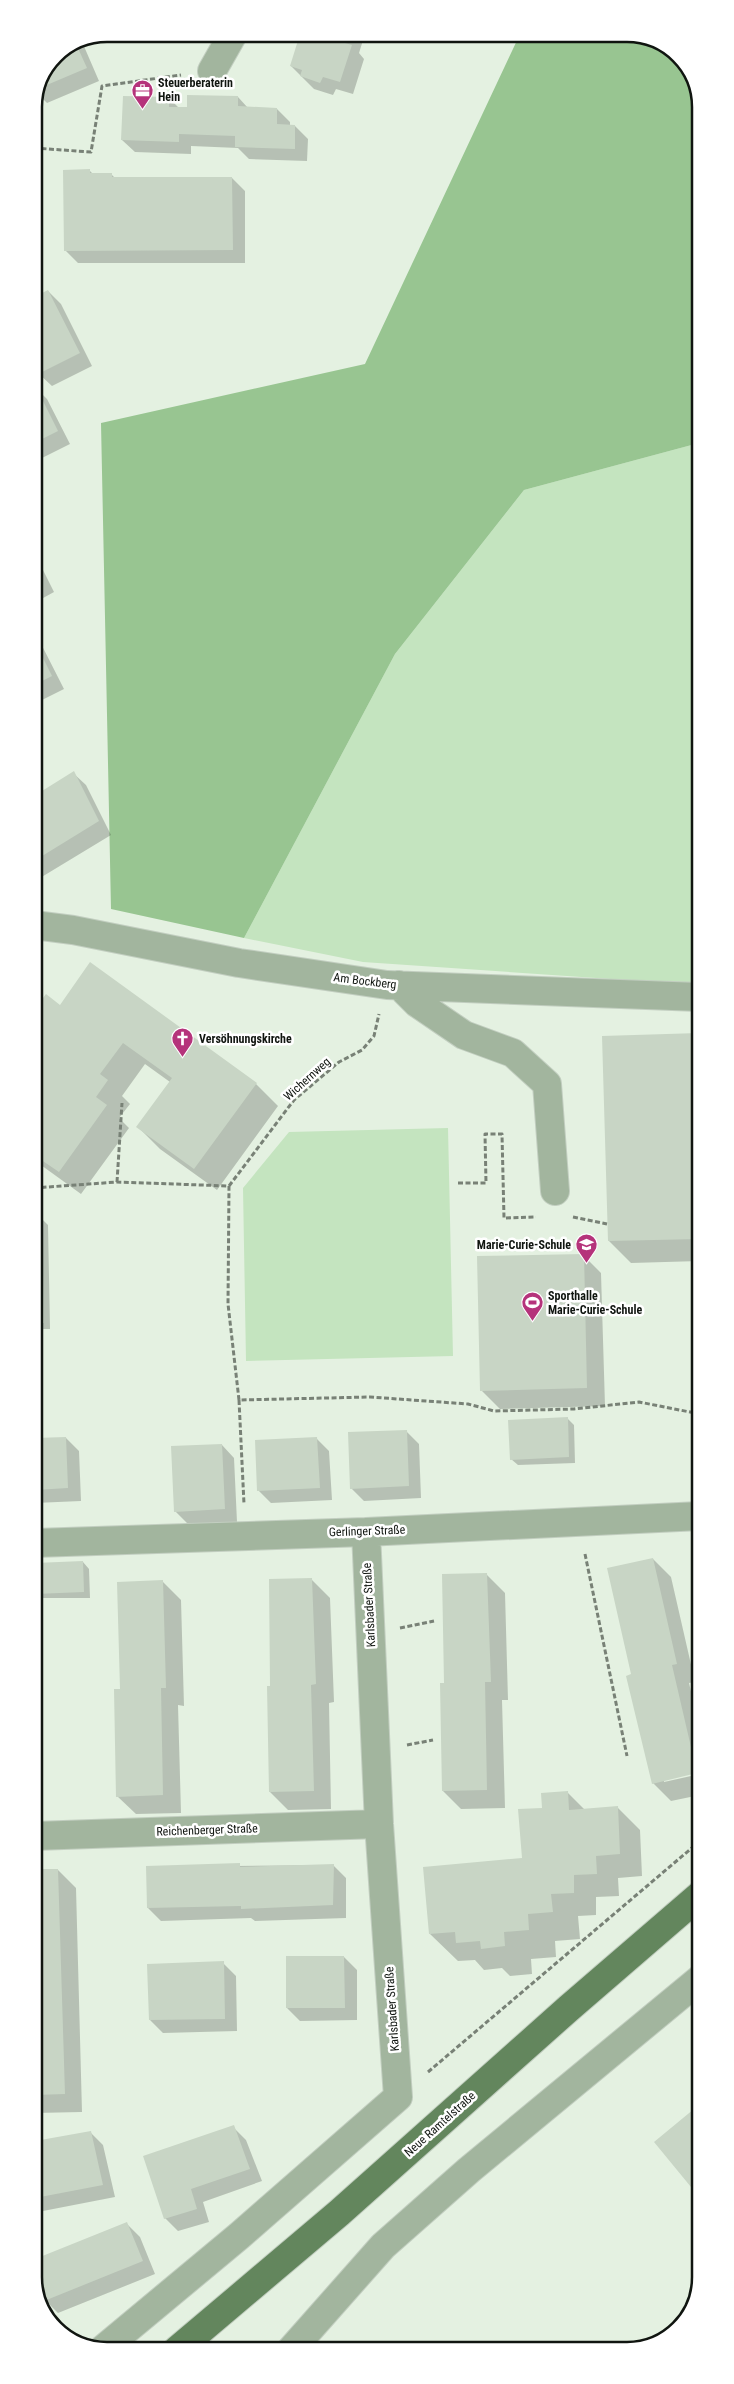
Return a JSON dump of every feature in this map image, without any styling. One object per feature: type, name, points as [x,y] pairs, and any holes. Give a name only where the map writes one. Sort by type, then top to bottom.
[{"type":"main road","name":"Neue Ramtelstraße","points":[[187,2341],[339,2213],[569,2008],[692,1902]]},
{"type":"street","points":[[212,71],[228,43]]},
{"type":"street","name":"Am Bockberg","points":[[43,927],[74,930],[239,963],[393,985],[692,997]]},
{"type":"street","points":[[393,985],[464,1035],[513,1053],[547,1084],[555,1191]]},
{"type":"street","name":"Gerlinger Straße","points":[[43,1542],[245,1534],[366,1532],[692,1516]]},
{"type":"street","name":"Karlsbader Straße","points":[[366,1532],[379,1824],[397,2086]]},
{"type":"street","name":"Reichenberger Straße","points":[[43,1836],[379,1824]]},
{"type":"street","points":[[299,2341],[383,2246],[469,2170],[692,1986]]},
{"type":"street","points":[[113,2341],[239,2236],[397,2086]]},
{"type":"path","points":[[43,149],[91,152],[102,86],[212,71]]},
{"type":"path","name":"Wichernweg","points":[[228,1186],[294,1100],[339,1062],[362,1050],[374,1036],[393,985]]},
{"type":"path","points":[[117,1182],[122,1103]]},
{"type":"path","points":[[458,1183],[486,1183],[485,1134],[502,1134],[504,1218],[542,1217]]},
{"type":"path","points":[[43,1187],[117,1182],[228,1186],[228,1304],[239,1400],[245,1534]]},
{"type":"path","points":[[239,1400],[370,1397],[468,1404],[494,1411],[574,1409],[639,1402],[692,1412]]},
{"type":"path","points":[[578,1521],[626,1756]]},
{"type":"path","points":[[397,2086],[692,1847]]},
{"type":"green space","points":[[516,43],[639,44],[663,53],[678,68],[688,87],[692,107],[692,445],[524,490],[395,654],[244,938],[111,909],[101,423],[365,364]]},
{"type":"green space","points":[[692,445],[692,985],[363,962],[244,938],[395,654],[524,490]]},
{"type":"green space","points":[[448,1128],[453,1356],[246,1361],[243,1188],[289,1132]]},
{"type":"building","points":[[297,43],[345,43],[352,45],[340,82],[323,77],[320,83],[300,76],[302,70],[290,66]]},
{"type":"building","points":[[78,49],[87,68],[46,85],[53,71],[71,53]]},
{"type":"building","points":[[187,95],[238,96],[238,106],[277,108],[277,124],[295,125],[295,149],[235,147],[235,136],[179,134],[179,142],[121,140],[123,96],[169,97],[169,107],[187,107]]},
{"type":"building","points":[[90,169],[90,173],[112,173],[112,177],[232,177],[233,250],[64,251],[63,170]]},
{"type":"building","points":[[48,290],[80,353],[43,372],[43,292]]},
{"type":"building","points":[[43,401],[58,431],[43,438]]},
{"type":"building","points":[[43,658],[52,676],[43,680]]},
{"type":"building","points":[[74,771],[99,821],[43,855],[43,790]]},
{"type":"building","name":"Versöhnungskirche","points":[[90,962],[257,1083],[194,1169],[136,1127],[172,1078],[123,1043],[100,1074],[108,1080],[96,1097],[107,1105],[59,1172],[43,1161],[43,998],[46,994],[60,1005]]},
{"type":"building","points":[[692,1033],[692,1239],[608,1241],[602,1036]]},
{"type":"building","name":"Sporthalle Marie-Curie-Schule","points":[[584,1254],[587,1388],[480,1391],[477,1256]]},
{"type":"building","points":[[43,1270],[44,1323],[43,1323]]},
{"type":"building","points":[[568,1417],[569,1457],[510,1460],[508,1420]]},
{"type":"building","points":[[407,1430],[409,1486],[350,1489],[348,1432]]},
{"type":"building","points":[[66,1437],[68,1488],[43,1490],[43,1438]]},
{"type":"building","points":[[317,1437],[320,1488],[257,1491],[255,1440]]},
{"type":"building","points":[[222,1444],[225,1509],[174,1512],[171,1446]]},
{"type":"building","points":[[653,1558],[677,1664],[672,1665],[692,1751],[692,1774],[652,1784],[626,1676],[631,1674],[607,1568]]},
{"type":"building","points":[[83,1561],[84,1592],[43,1594],[43,1563]]},
{"type":"building","points":[[487,1573],[491,1682],[485,1682],[487,1790],[442,1791],[440,1683],[444,1683],[442,1574]]},
{"type":"building","points":[[312,1578],[316,1684],[311,1685],[314,1791],[269,1792],[267,1686],[270,1686],[269,1579]]},
{"type":"building","points":[[163,1580],[166,1688],[161,1688],[163,1795],[116,1797],[114,1689],[120,1689],[117,1582]]},
{"type":"building","points":[[568,1791],[569,1810],[618,1806],[620,1854],[596,1856],[597,1874],[574,1875],[574,1893],[551,1894],[553,1912],[528,1914],[529,1930],[504,1932],[505,1946],[481,1949],[480,1941],[456,1943],[455,1932],[429,1934],[423,1867],[522,1858],[518,1809],[542,1808],[541,1793]]},
{"type":"building","points":[[240,1863],[240,1867],[334,1864],[333,1905],[241,1909],[241,1906],[147,1908],[146,1866]]},
{"type":"building","points":[[43,1869],[58,1869],[65,2094],[43,2095]]},
{"type":"building","points":[[286,1956],[344,1956],[345,2008],[286,2008]]},
{"type":"building","points":[[224,1961],[225,2019],[149,2020],[147,1964]]},
{"type":"building","points":[[692,2111],[692,2188],[654,2142]]},
{"type":"building","points":[[234,2125],[250,2169],[191,2189],[197,2209],[164,2219],[143,2156]]},
{"type":"building","points":[[91,2131],[103,2185],[43,2196],[43,2140]]},
{"type":"building","points":[[127,2222],[143,2261],[47,2300],[44,2289],[43,2256]]},
{"type":"place","name":"Steuerberaterin Hein","points":[[142,109]]},
{"type":"place","name":"Versöhnungskirche","points":[[183,1058]]},
{"type":"place","name":"Marie-Curie-Schule","points":[[587,1264]]},
{"type":"place","name":"Sporthalle Marie-Curie-Schule","points":[[532,1322]]}]
